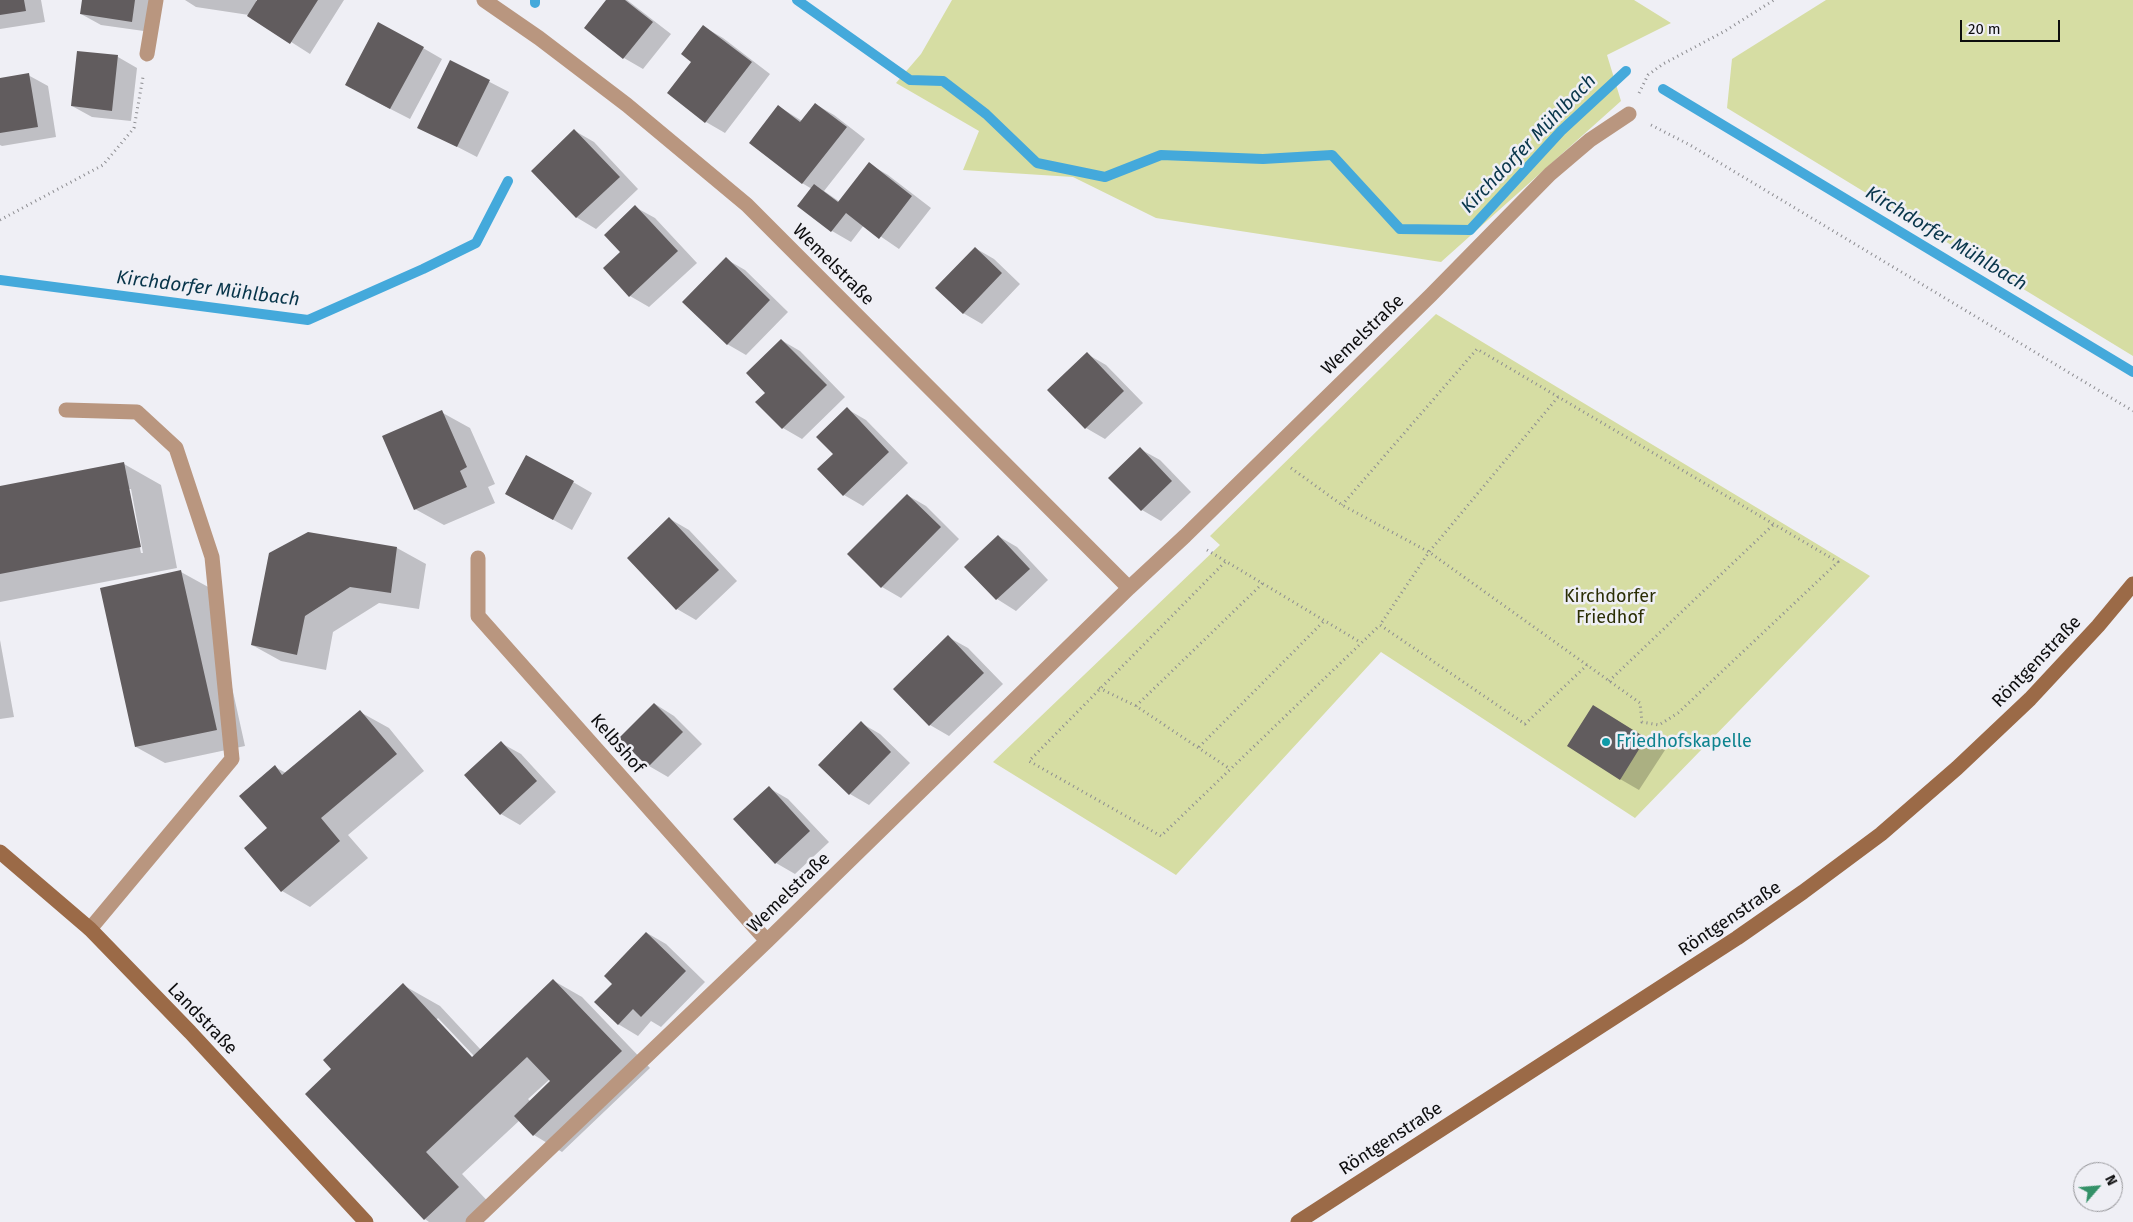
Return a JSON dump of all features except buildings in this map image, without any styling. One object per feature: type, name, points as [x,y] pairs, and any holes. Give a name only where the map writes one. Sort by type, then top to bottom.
[{"type":"main road","name":"Röntgenstraße","points":[[1298,1222],[1737,938],[1881,834],[1957,768],[2030,699],[2098,626],[2133,584]]},
{"type":"main road","name":"Landstraße","points":[[0,852],[90,929],[190,1032],[366,1222]]},
{"type":"street","points":[[147,54],[156,0]]},
{"type":"street","name":"Wemelstraße","points":[[484,0],[539,38],[628,105],[747,205],[1129,588]]},
{"type":"street","name":"Wemelstraße","points":[[473,1222],[767,942],[1129,588],[1185,536],[1431,295],[1550,174],[1590,140],[1629,114]]},
{"type":"street","points":[[66,410],[137,412],[176,448],[212,557],[232,759],[90,929]]},
{"type":"street","name":"Kelbshof","points":[[478,558],[478,616],[767,942]]},
{"type":"path","points":[[1774,0],[1725,30],[1663,64],[1648,75],[1629,114],[1690,145],[2133,411]]},
{"type":"path","points":[[0,220],[103,165],[134,128],[147,54]]},
{"type":"path","points":[[1270,453],[1342,505],[1429,552],[1588,665],[1640,703],[1642,722],[1659,725],[1678,713],[1838,562],[1477,349],[1342,505]]},
{"type":"path","points":[[1225,562],[1028,761],[1161,836],[1360,642],[1380,625],[1429,552],[1558,397]]},
{"type":"path","points":[[1609,681],[1775,524]]},
{"type":"path","points":[[1185,536],[1225,562],[1360,642]]},
{"type":"path","points":[[1136,706],[1263,584]]},
{"type":"path","points":[[1199,747],[1325,620]]},
{"type":"path","points":[[1380,625],[1525,724],[1588,665]]},
{"type":"path","points":[[1099,688],[1136,706],[1231,769]]},
{"type":"green space","points":[[952,0],[1634,0],[1671,23],[1607,55],[1621,101],[1441,262],[1156,218],[1073,177],[963,170],[979,131],[896,83],[921,54]]},
{"type":"green space","points":[[1826,0],[2133,0],[2133,356],[1727,108],[1732,59]]},
{"type":"green space","name":"Kirchdorfer Friedhof","points":[[1436,314],[1870,576],[1635,818],[1381,652],[1176,875],[993,762],[1220,545],[1210,536]]},
{"type":"waterway","name":"Kirchdorfer Mühlbach","points":[[797,0],[910,80],[943,81],[986,114],[1037,163],[1105,177],[1161,155],[1263,159],[1332,155],[1400,229],[1470,230],[1561,131],[1626,71]]},
{"type":"waterway","name":"Kirchdorfer Mühlbach","points":[[1663,89],[2133,372]]},
{"type":"waterway","name":"Kirchdorfer Mühlbach","points":[[0,280],[308,320],[423,269],[476,243],[508,181]]},
{"type":"place","name":"Friedhofskapelle","points":[[1606,742]]}]
